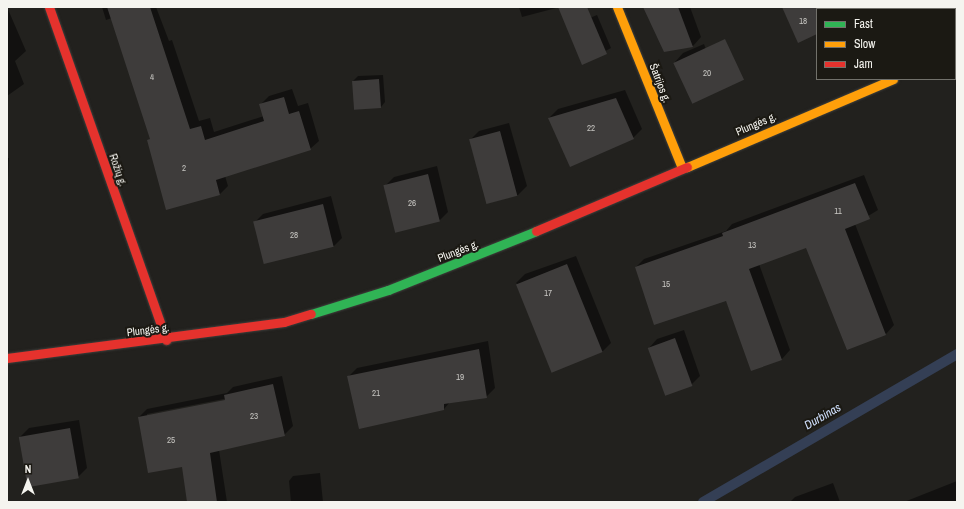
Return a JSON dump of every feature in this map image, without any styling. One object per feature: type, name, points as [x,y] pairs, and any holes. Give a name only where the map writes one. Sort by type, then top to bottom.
[{"type":"main road","name":"Rožių g.","points":[[49,7],[166,340]]},
{"type":"main road","name":"Šatrijos g.","points":[[617,7],[682,168]]},
{"type":"main road","name":"Plungės g.","points":[[7,358],[166,340],[284,322],[388,290],[488,252],[891,80]]},
{"type":"building","points":[[107,7],[150,7],[190,129],[201,126],[205,140],[264,121],[259,104],[284,97],[289,114],[299,111],[311,150],[216,180],[220,195],[166,210],[147,140],[150,139]]},
{"type":"building","points":[[558,7],[587,7],[607,54],[582,65]]},
{"type":"building","points":[[643,7],[678,7],[693,47],[664,52]]},
{"type":"building","points":[[782,7],[817,7],[816,34],[798,43]]},
{"type":"building","points":[[725,39],[744,80],[692,104],[673,63]]},
{"type":"building","points":[[379,79],[381,108],[354,110],[352,81]]},
{"type":"building","points":[[616,98],[634,139],[570,167],[548,118]]},
{"type":"building","points":[[500,131],[517,196],[486,204],[469,139]]},
{"type":"building","points":[[428,174],[440,222],[395,233],[383,185]]},
{"type":"building","points":[[855,183],[870,219],[845,229],[886,335],[847,350],[806,248],[749,269],[782,360],[751,371],[726,301],[654,325],[635,267],[723,236],[722,233]]},
{"type":"building","points":[[323,204],[334,247],[264,264],[253,221]]},
{"type":"building","points":[[567,264],[603,352],[552,373],[516,285]]},
{"type":"building","points":[[675,338],[692,386],[665,396],[648,348]]},
{"type":"building","points":[[479,349],[487,398],[444,404],[444,410],[359,429],[347,376]]},
{"type":"building","points":[[273,384],[285,436],[210,453],[217,502],[187,502],[182,467],[148,473],[138,417],[225,400],[224,395]]},
{"type":"building","points":[[70,428],[79,478],[28,487],[19,437]]},
{"type":"waterway","name":"Durbinas","points":[[703,502],[957,354]]},
{"type":"traffic: fast","points":[[311,314],[388,290],[536,231]]},
{"type":"traffic: slow","points":[[617,7],[682,168]]},
{"type":"traffic: slow","points":[[687,167],[891,80]]},
{"type":"traffic: jam","points":[[49,7],[166,340]]},
{"type":"traffic: jam","points":[[536,231],[687,167]]},
{"type":"traffic: jam","points":[[7,358],[284,322],[311,314]]}]
